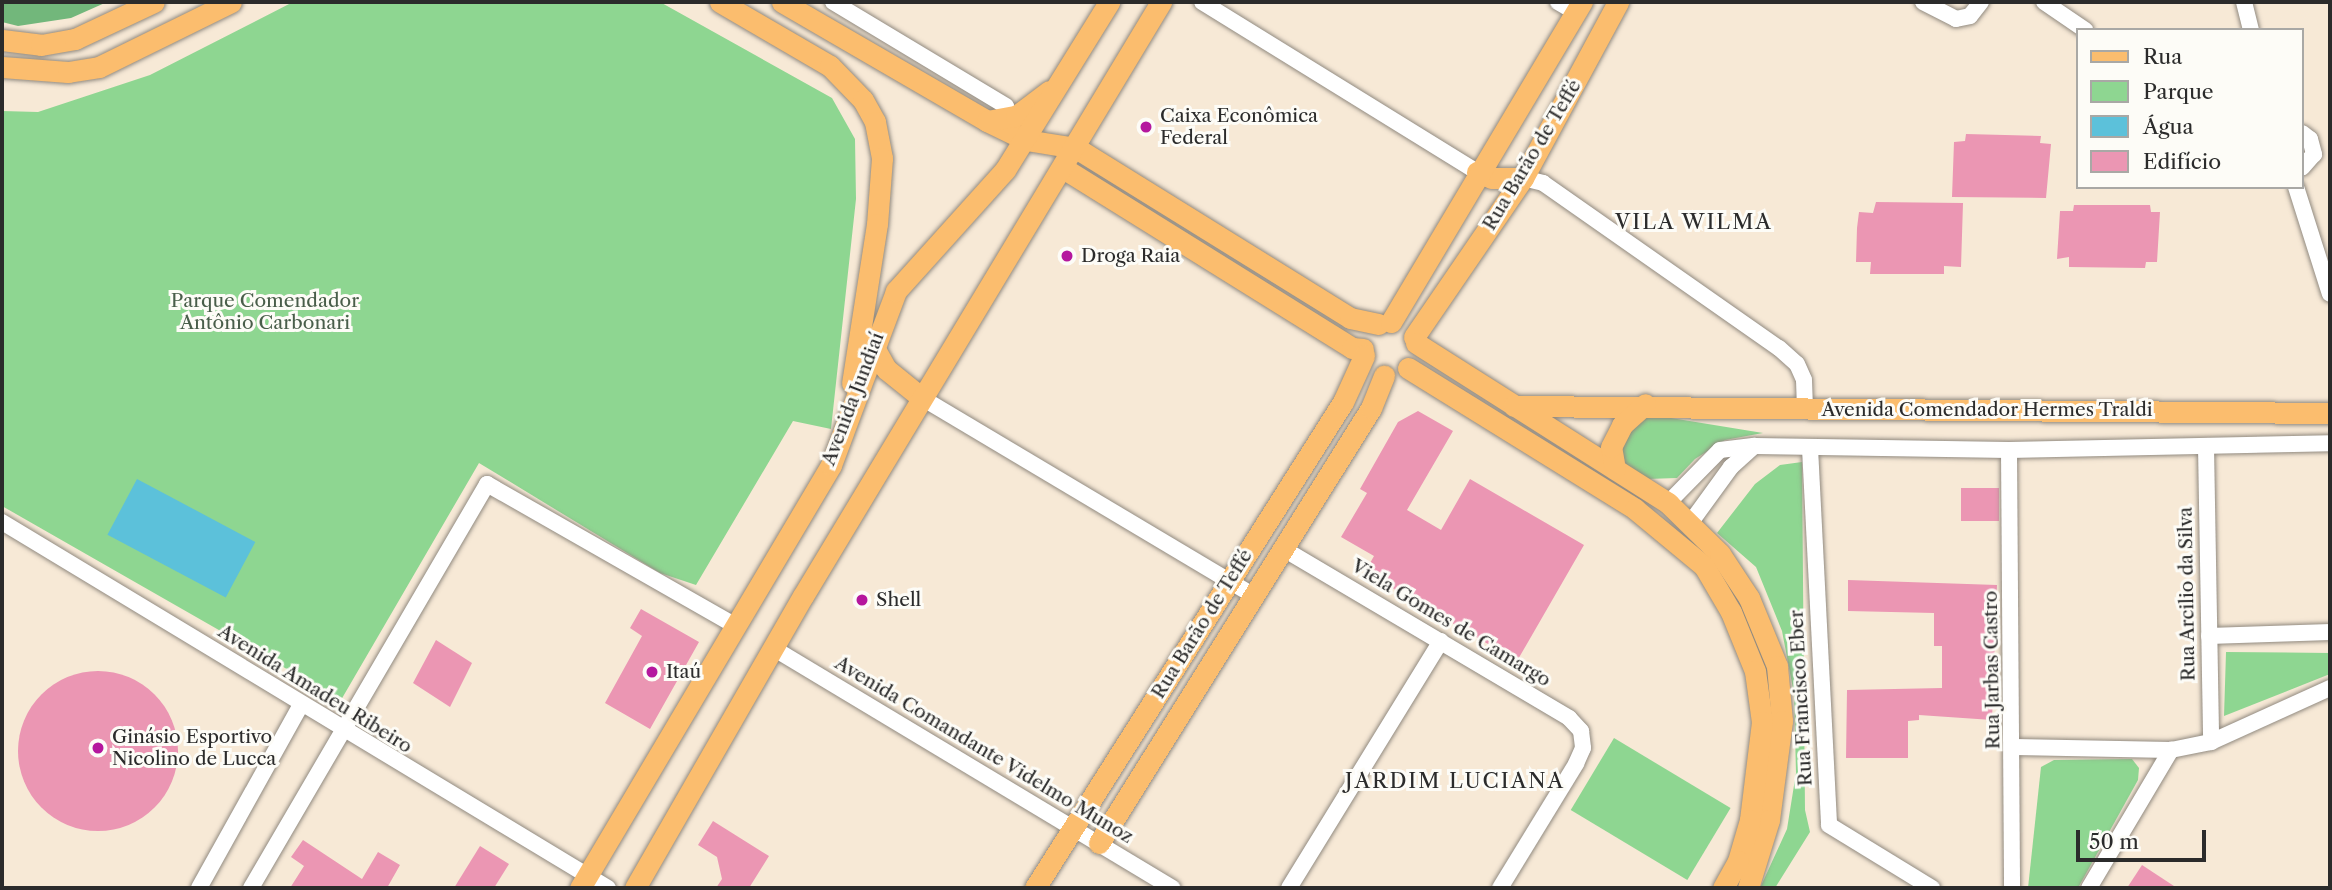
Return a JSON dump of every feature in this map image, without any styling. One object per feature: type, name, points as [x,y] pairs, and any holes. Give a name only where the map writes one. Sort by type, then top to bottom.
[{"type":"main road","points":[[2,40],[41,45],[75,39],[154,2]]},
{"type":"main road","points":[[2,67],[45,72],[99,67],[231,2]]},
{"type":"main road","points":[[720,2],[830,66],[863,100],[875,122],[882,158],[845,429]]},
{"type":"main road","points":[[782,2],[919,85],[1026,141],[1076,148],[1350,318],[1404,326],[1415,340],[1668,503],[1691,522],[1720,554],[1749,598],[1777,666],[1782,721],[1778,770],[1756,873],[1748,888]]},
{"type":"main road","name":"Avenida Jundiaí","points":[[584,882],[831,465],[896,291],[912,269],[1005,170],[1026,141],[1109,2]]},
{"type":"main road","points":[[635,888],[773,648],[922,398],[1076,148],[1161,2]]},
{"type":"main road","points":[[1572,5],[1614,10]]},
{"type":"main road","name":"Rua Barão de Teffé","points":[[1384,323],[1477,172],[1572,5]]},
{"type":"main road","name":"Rua Barão de Teffé","points":[[1415,340],[1524,178],[1614,10]]},
{"type":"main road","points":[[987,121],[1016,116],[1059,82]]},
{"type":"main road","points":[[1063,168],[1352,348],[1363,352]]},
{"type":"main road","points":[[1477,172],[1492,178],[1524,178]]},
{"type":"main road","points":[[862,307],[874,348],[886,369],[922,398]]},
{"type":"main road","points":[[1384,323],[1367,334],[1363,352],[1371,368],[1384,375],[1408,368],[1635,509],[1704,566],[1731,612],[1755,671],[1762,722],[1750,820],[1738,861],[1723,888]]},
{"type":"main road","points":[[1408,368],[1415,340]]},
{"type":"main road","name":"Rua Barão de Teffé","points":[[1035,888],[1343,402],[1363,352]]},
{"type":"main road","name":"Rua Barão de Teffé","points":[[1099,843],[1371,408],[1384,375]]},
{"type":"main road","points":[[1615,469],[1611,447],[1622,425],[1645,404]]},
{"type":"main road","name":"Avenida Comendador Hermes Traldi","points":[[1514,406],[1645,404],[1805,409],[2330,413]]},
{"type":"main road","points":[[1103,784],[1114,819]]},
{"type":"street","points":[[833,2],[1006,106]]},
{"type":"street","points":[[1202,2],[1477,172]]},
{"type":"street","points":[[1923,2],[1956,19],[1970,16],[1981,2]]},
{"type":"street","points":[[2244,2],[2251,28]]},
{"type":"street","points":[[2047,5],[2082,28]]},
{"type":"street","points":[[919,85],[932,62]]},
{"type":"street","points":[[2304,135],[2313,146],[2311,161],[2304,166]]},
{"type":"street","points":[[2313,146],[2330,146]]},
{"type":"street","points":[[1524,178],[1543,183],[1779,348],[1797,364],[1804,380],[1805,409]]},
{"type":"street","points":[[2297,189],[2330,294]]},
{"type":"street","points":[[922,398],[1253,595]]},
{"type":"street","points":[[1668,503],[1720,450],[1755,446],[2010,450],[2330,443]]},
{"type":"street","points":[[1691,522],[1731,467],[1755,446]]},
{"type":"street","name":"Rua Arcilio da Silva","points":[[2206,446],[2211,742]]},
{"type":"street","name":"Rua Francisco Eber","points":[[1810,448],[1829,825],[1932,888]]},
{"type":"street","name":"Rua Jarbas Castro","points":[[2010,450],[2015,747],[2012,888]]},
{"type":"street","points":[[251,888],[487,484],[734,625]]},
{"type":"street","name":"Avenida Amadeu Ribeiro","points":[[2,522],[302,705],[584,882],[608,888]]},
{"type":"street","name":"Viela Gomes de Camargo","points":[[1282,548],[1569,718],[1581,731],[1583,748],[1500,888]]},
{"type":"street","points":[[2209,636],[2330,632]]},
{"type":"street","points":[[1289,888],[1441,640]]},
{"type":"street","name":"Avenida Comandante Videlmo Munoz","points":[[773,648],[1173,888]]},
{"type":"street","points":[[2015,747],[2171,750],[2211,742],[2330,688]]},
{"type":"street","points":[[199,888],[302,705]]},
{"type":"street","points":[[2089,888],[2171,750]]},
{"type":"green space","points":[[2,2],[107,2],[71,18],[18,26],[2,22]]},
{"type":"green space","name":"Parque Comendador Antônio Carbonari","points":[[293,2],[660,2],[832,98],[855,139],[856,199],[831,429],[793,421],[696,585],[660,573],[479,463],[341,700],[2,506],[2,111],[38,112],[150,75]]},
{"type":"green space","points":[[1665,417],[1763,433],[1725,440],[1695,459],[1677,478],[1647,479],[1625,464],[1622,447],[1636,418]]},
{"type":"green space","points":[[1802,462],[1805,810],[1810,832],[1775,888],[1760,888],[1787,829],[1796,773],[1794,694],[1782,631],[1756,567],[1717,533],[1755,484],[1780,465]]},
{"type":"green space","points":[[2226,652],[2330,653],[2330,674],[2224,716]]},
{"type":"green space","points":[[1614,738],[1731,808],[1687,880],[1571,810]]},
{"type":"green space","points":[[2132,759],[2139,768],[2138,780],[2078,888],[2028,888],[2041,767],[2054,760]]},
{"type":"water","points":[[137,479],[255,542],[226,598],[107,535]]},
{"type":"building","points":[[1966,134],[2041,136],[2040,143],[2051,144],[2046,198],[1952,197],[1954,142],[1965,141]]},
{"type":"building","points":[[1876,202],[1963,203],[1961,267],[1944,266],[1944,274],[1870,274],[1871,262],[1856,262],[1857,228],[1859,212],[1873,213]]},
{"type":"building","points":[[2074,205],[2150,205],[2151,212],[2160,212],[2157,262],[2146,262],[2145,268],[2069,267],[2069,257],[2057,259],[2060,211],[2073,211]]},
{"type":"building","points":[[1418,411],[1453,431],[1407,510],[1441,530],[1470,479],[1584,545],[1517,661],[1365,572],[1374,556],[1341,537],[1367,493],[1360,489],[1398,422]]},
{"type":"building","points":[[1961,488],[1999,488],[1999,521],[1961,521]]},
{"type":"building","points":[[1848,580],[1997,585],[1992,720],[1919,715],[1919,720],[1908,721],[1908,758],[1846,758],[1847,690],[1942,688],[1942,646],[1934,646],[1934,613],[1848,611]]},
{"type":"building","name":"Itaú","points":[[641,609],[699,642],[650,729],[605,703],[642,636],[630,628]]},
{"type":"building","points":[[436,640],[472,663],[450,707],[413,683]]},
{"type":"building","name":"Ginásio Esportivo Nicolino de Lucca","points":[[98,671],[129,677],[155,694],[172,720],[178,751],[172,782],[155,808],[129,825],[98,831],[67,825],[41,808],[24,782],[18,751],[24,720],[41,694],[67,677]]},
{"type":"building","points":[[713,821],[769,856],[749,888],[716,888],[722,879],[717,857],[698,845]]},
{"type":"building","points":[[303,840],[362,879],[378,852],[400,865],[387,888],[290,888],[304,866],[291,857]]},
{"type":"building","points":[[480,846],[509,864],[494,888],[454,888]]},
{"type":"building","points":[[2142,865],[2177,888],[2127,888]]},
{"type":"place","name":"Caixa Econômica Federal","points":[[1146,127]]},
{"type":"place","name":"Droga Raia","points":[[1067,256]]},
{"type":"place","name":"Shell","points":[[862,600]]},
{"type":"place","name":"Itaú","points":[[652,672]]},
{"type":"place","name":"Ginásio Esportivo Nicolino de Lucca","points":[[98,748]]},
{"type":"district","name":"VILA WILMA","points":[[1694,222]]},
{"type":"district","name":"JARDIM LUCIANA","points":[[1455,781]]}]
